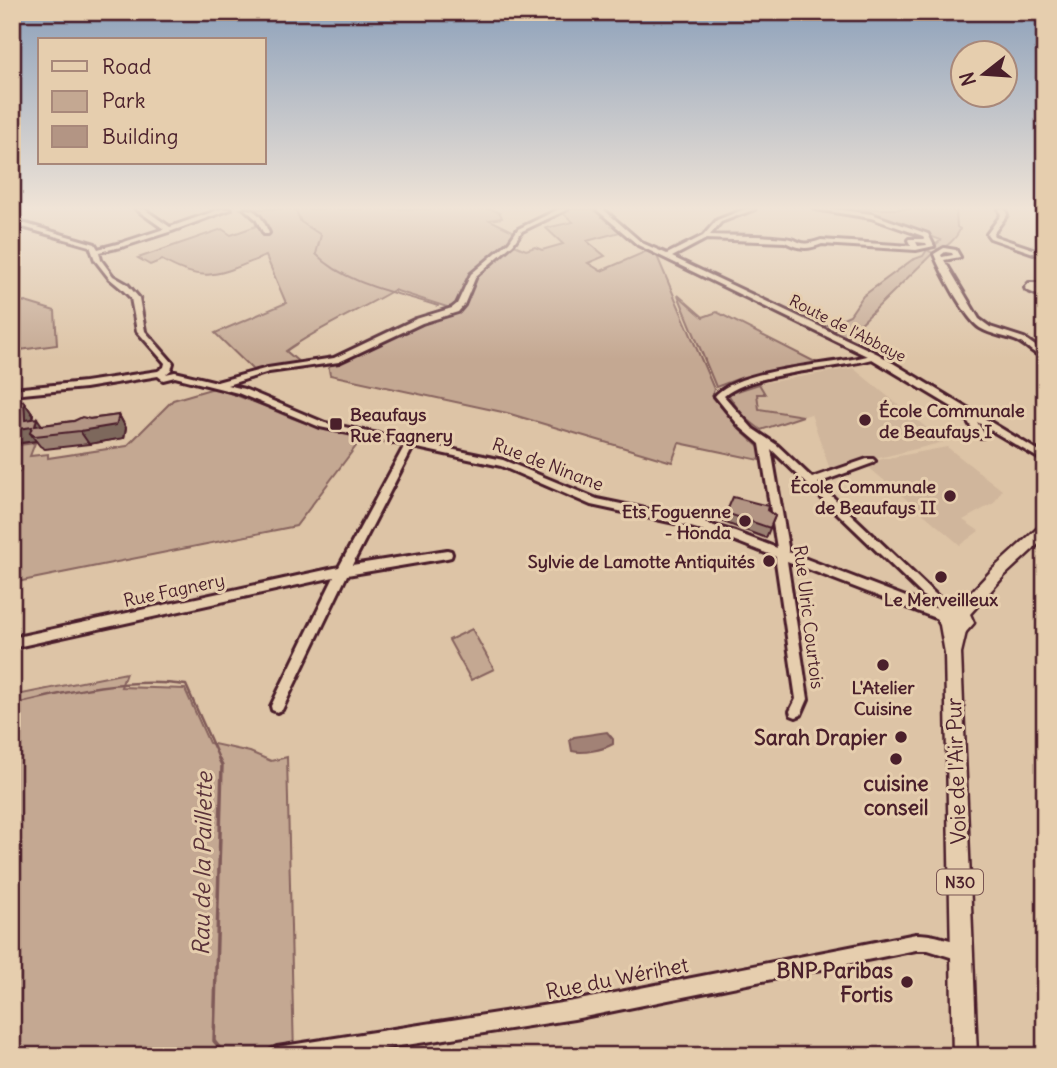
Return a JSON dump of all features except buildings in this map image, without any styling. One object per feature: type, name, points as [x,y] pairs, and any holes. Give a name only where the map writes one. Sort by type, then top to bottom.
[{"type":"main road","name":"Voie de l'Air Pur","points":[[965,1056],[951,618],[1045,530]]},
{"type":"street","points":[[12,392],[85,385],[168,372],[169,363],[140,327],[135,298],[124,286],[111,278],[98,259]]},
{"type":"street","points":[[217,385],[282,367],[336,360],[419,321],[455,310],[460,305],[473,275],[492,259]]},
{"type":"street","name":"Route de l'Abbaye","points":[[670,259],[875,356],[1045,459]]},
{"type":"street","points":[[939,259],[974,320],[984,327],[1028,343],[1038,354],[1045,356]]},
{"type":"street","points":[[1045,285],[1032,285],[1030,288],[1045,296]]},
{"type":"street","points":[[875,356],[751,379],[722,390],[719,396],[736,419],[765,443],[774,447],[951,618]]},
{"type":"street","name":"Rue de Ninane","points":[[168,372],[258,397],[323,425],[503,463],[586,500],[712,528],[951,618]]},
{"type":"street","points":[[973,415],[970,418],[979,435]]},
{"type":"street","points":[[277,706],[343,571],[411,443]]},
{"type":"street","name":"Rue Ulric Courtois","points":[[765,443],[802,699],[796,711]]},
{"type":"street","points":[[810,482],[870,461]]},
{"type":"street","name":"Rue Fagnery","points":[[12,643],[343,571],[447,554]]},
{"type":"street","name":"Rue du Wérihet","points":[[276,1056],[573,1010],[916,942],[928,942],[962,953]]},
{"type":"shaded area","name":"École Communale de Beaufays I","points":[[853,368],[944,442],[830,470],[811,414],[761,430],[742,415],[728,394],[753,385]]},
{"type":"shaded area","name":"École Communale de Beaufays II","points":[[947,447],[1002,490],[994,503],[963,520],[979,531],[960,545],[866,465],[872,461]]},
{"type":"shaded area","points":[[607,732],[613,739],[613,744],[592,751],[572,751],[570,740],[574,737]]},
{"type":"green space","points":[[139,259],[259,259],[225,272],[203,275],[191,273],[162,260],[150,265]]},
{"type":"green space","points":[[267,259],[488,259],[474,271],[465,284],[458,305],[453,309],[394,290],[286,351],[301,364],[255,372],[215,333],[286,303]]},
{"type":"green space","points":[[494,259],[598,259],[588,263],[601,271],[629,259],[658,259],[714,389],[712,396],[741,431],[761,449],[764,461],[679,443],[672,462],[507,413],[330,375],[328,364],[463,308],[476,274]]},
{"type":"green space","points":[[927,259],[845,339],[821,328],[850,315],[863,296],[912,260]]},
{"type":"green space","points":[[678,295],[703,317],[717,312],[823,366],[743,377],[716,387]]},
{"type":"green space","points":[[12,298],[55,311],[57,345],[12,351]]},
{"type":"green space","points":[[759,384],[765,394],[757,394],[759,409],[803,416],[761,430],[742,415],[728,394]]},
{"type":"green space","points":[[214,388],[304,422],[363,437],[296,526],[12,583],[12,477],[21,471],[21,467],[12,467],[12,446],[35,443],[30,456],[48,454],[48,458],[127,446],[173,400]]},
{"type":"green space","points":[[472,629],[494,669],[471,680],[449,640]]},
{"type":"green space","points":[[126,673],[121,687],[185,689],[209,743],[250,752],[271,761],[287,757],[294,1056],[12,1056],[12,696]]},
{"type":"waterway","points":[[321,259],[358,281],[438,306]]},
{"type":"waterway","name":"Rau de la Paillette","points":[[12,705],[77,690],[120,684],[186,685],[220,761]]},
{"type":"waterway","name":"Rau de la Paillette","points":[[220,761],[214,1041],[226,1056]]},
{"type":"place","name":"École Communale de Beaufays I","points":[[865,420]]},
{"type":"place","name":"Beaufays Rue Fagnery","points":[[336,424]]},
{"type":"place","name":"École Communale de Beaufays II","points":[[950,496]]},
{"type":"place","name":"Ets Foguenne - Honda","points":[[745,521]]},
{"type":"place","name":"Sylvie de Lamotte Antiquités","points":[[769,561]]},
{"type":"place","name":"Le Merveilleux","points":[[941,577]]},
{"type":"place","name":"L'Atelier Cuisine","points":[[883,665]]},
{"type":"place","name":"Sarah Drapier","points":[[901,737]]},
{"type":"place","name":"cuisine conseil","points":[[896,759]]},
{"type":"place","name":"BNP Paribas Fortis","points":[[907,982]]}]
